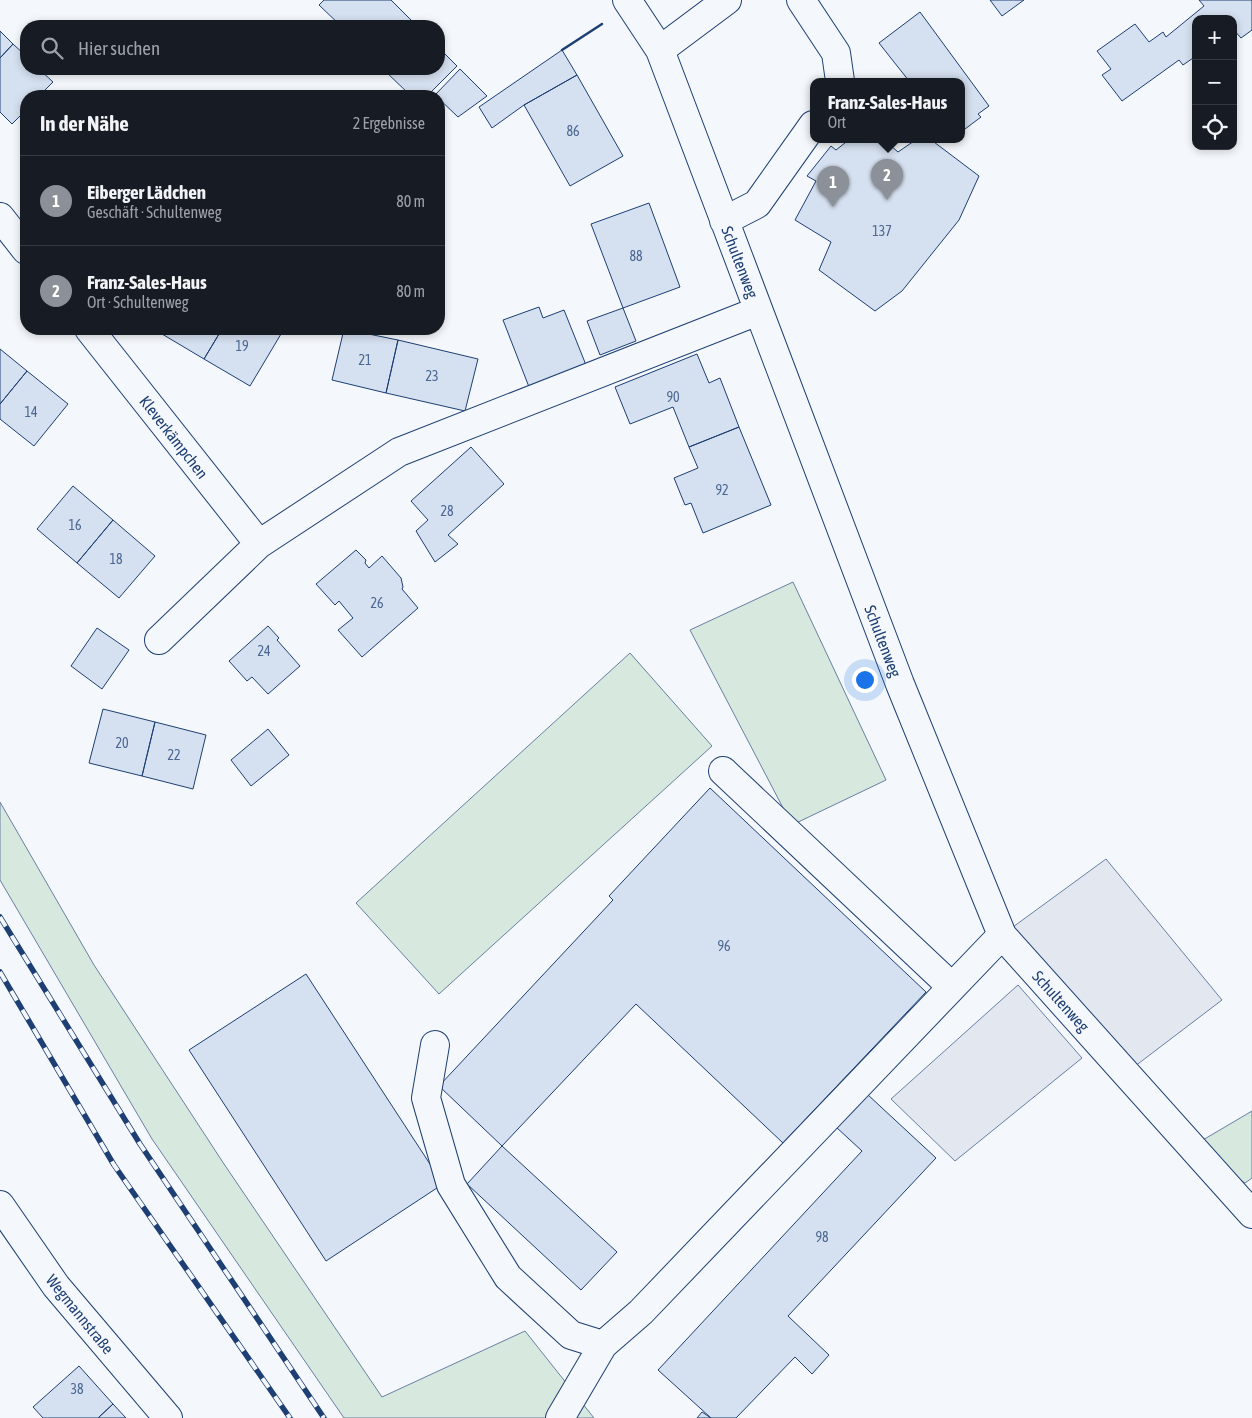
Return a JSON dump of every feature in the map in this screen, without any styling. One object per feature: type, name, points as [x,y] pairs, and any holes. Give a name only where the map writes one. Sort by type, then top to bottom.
[{"type":"street","name":"Schultenweg","points":[[627,0],[660,50],[900,684],[1002,935],[1252,1214]]},
{"type":"street","points":[[660,50],[726,0]]},
{"type":"street","points":[[801,0],[836,53],[840,78]]},
{"type":"street","points":[[724,221],[757,204],[810,129]]},
{"type":"street","points":[[0,217],[20,242]]},
{"type":"street","points":[[159,640],[259,544],[399,452],[758,311]]},
{"type":"street","name":"Kleverkämpchen","points":[[94,335],[259,544]]},
{"type":"street","points":[[723,771],[952,987]]},
{"type":"street","points":[[560,1418],[603,1345],[641,1312],[1002,935]]},
{"type":"street","points":[[435,1045],[426,1098],[451,1185],[508,1277],[571,1335],[603,1345]]},
{"type":"street","name":"Wegmannstraße","points":[[0,1204],[56,1286],[168,1418]]},
{"type":"shaded area","points":[[793,582],[886,780],[792,825],[690,630]]},
{"type":"shaded area","points":[[630,653],[712,746],[439,994],[356,903]]},
{"type":"shaded area","points":[[0,802],[94,965],[224,1164],[382,1397],[525,1331],[594,1418],[344,1418],[152,1139],[0,880]]},
{"type":"shaded area","points":[[1106,859],[1222,1000],[1126,1073],[1002,935]]},
{"type":"shaded area","points":[[1018,985],[1082,1058],[955,1161],[891,1099]]},
{"type":"shaded area","points":[[1252,1111],[1252,1178],[1245,1183],[1191,1147]]},
{"type":"building","points":[[324,0],[391,0],[411,20],[335,20],[319,5]]},
{"type":"building","points":[[990,0],[1024,0],[1002,16]]},
{"type":"building","points":[[1199,0],[1252,0],[1252,30],[1241,38],[1237,34],[1237,15],[1193,15],[1204,6]]},
{"type":"building","points":[[920,12],[989,106],[978,114],[981,117],[965,129],[965,78],[907,78],[879,43]]},
{"type":"building","points":[[1192,16],[1192,59],[1183,65],[1179,60],[1122,101],[1102,75],[1111,69],[1097,51],[1135,24],[1149,42],[1163,32],[1166,37]]},
{"type":"building","points":[[0,31],[13,44],[0,58]]},
{"type":"building","points":[[13,44],[20,50],[20,75],[45,75],[53,82],[45,90],[20,90],[20,116],[12,124],[0,112],[0,58]]},
{"type":"building","points":[[562,50],[577,75],[524,105],[492,128],[479,107]]},
{"type":"building","points":[[445,54],[457,66],[433,90],[405,90],[389,75],[445,75]]},
{"type":"building","points":[[460,69],[487,96],[458,117],[445,105],[445,90],[440,90]]},
{"type":"building","points":[[577,75],[623,156],[570,186],[524,105]]},
{"type":"building","points":[[845,143],[888,143],[898,152],[911,143],[935,143],[979,176],[959,220],[902,291],[875,311],[819,270],[831,242],[795,220],[816,181],[807,176],[831,146],[836,150]]},
{"type":"building","points":[[649,203],[680,287],[623,308],[591,224]]},
{"type":"building","points":[[539,307],[543,318],[564,310],[586,365],[529,387],[503,320]]},
{"type":"building","points":[[623,308],[636,341],[600,355],[587,321]]},
{"type":"building","points":[[164,335],[218,335],[204,359]]},
{"type":"building","points":[[218,335],[280,335],[250,386],[204,359]]},
{"type":"building","points":[[343,335],[373,335],[398,340],[386,393],[332,380]]},
{"type":"building","points":[[398,340],[478,359],[465,411],[386,393]]},
{"type":"building","points":[[0,349],[27,371],[0,404]]},
{"type":"building","points":[[697,354],[709,383],[720,378],[739,427],[689,447],[673,407],[630,424],[615,387]]},
{"type":"building","points":[[27,371],[68,404],[34,446],[0,419],[0,404]]},
{"type":"building","points":[[739,427],[771,505],[703,533],[691,503],[685,505],[674,478],[698,468],[689,447]]},
{"type":"building","points":[[471,447],[504,484],[448,535],[458,544],[435,562],[416,531],[428,520],[411,501]]},
{"type":"building","points":[[73,486],[113,520],[77,563],[37,529]]},
{"type":"building","points":[[113,520],[155,556],[119,598],[77,563]]},
{"type":"building","points":[[356,550],[366,560],[365,563],[369,568],[382,556],[401,578],[402,589],[418,608],[362,657],[338,630],[353,618],[339,601],[335,605],[316,584]]},
{"type":"building","points":[[268,626],[279,638],[277,640],[300,666],[268,694],[252,677],[247,681],[229,661]]},
{"type":"building","points":[[97,628],[129,650],[102,689],[71,666]]},
{"type":"building","points":[[103,709],[155,722],[142,776],[89,763]]},
{"type":"building","points":[[155,722],[206,735],[193,789],[142,776]]},
{"type":"building","points":[[268,729],[289,755],[251,786],[231,760]]},
{"type":"building","points":[[710,788],[926,992],[783,1143],[636,1004],[502,1146],[439,1086],[613,900],[609,896]]},
{"type":"building","points":[[306,974],[443,1184],[326,1261],[189,1050]]},
{"type":"building","points":[[867,1094],[936,1158],[788,1316],[829,1355],[812,1374],[795,1357],[736,1418],[711,1418],[658,1370],[862,1151],[836,1127]]},
{"type":"building","points":[[502,1146],[617,1252],[581,1290],[467,1184]]},
{"type":"building","points":[[79,1366],[113,1404],[98,1418],[43,1418],[33,1407]]},
{"type":"building","points":[[113,1404],[126,1418],[98,1418]]},
{"type":"building","points":[[702,1412],[711,1418],[697,1418]]},
{"type":"railway","points":[[0,917],[140,1144],[324,1418]]},
{"type":"railway","points":[[0,972],[114,1165],[290,1418]]},
{"type":"wall","points":[[562,50],[602,24]]},
{"type":"place","name":"Franz-Sales-Haus","points":[[887,200]]},
{"type":"place","name":"Eiberger Lädchen","points":[[833,207]]}]
